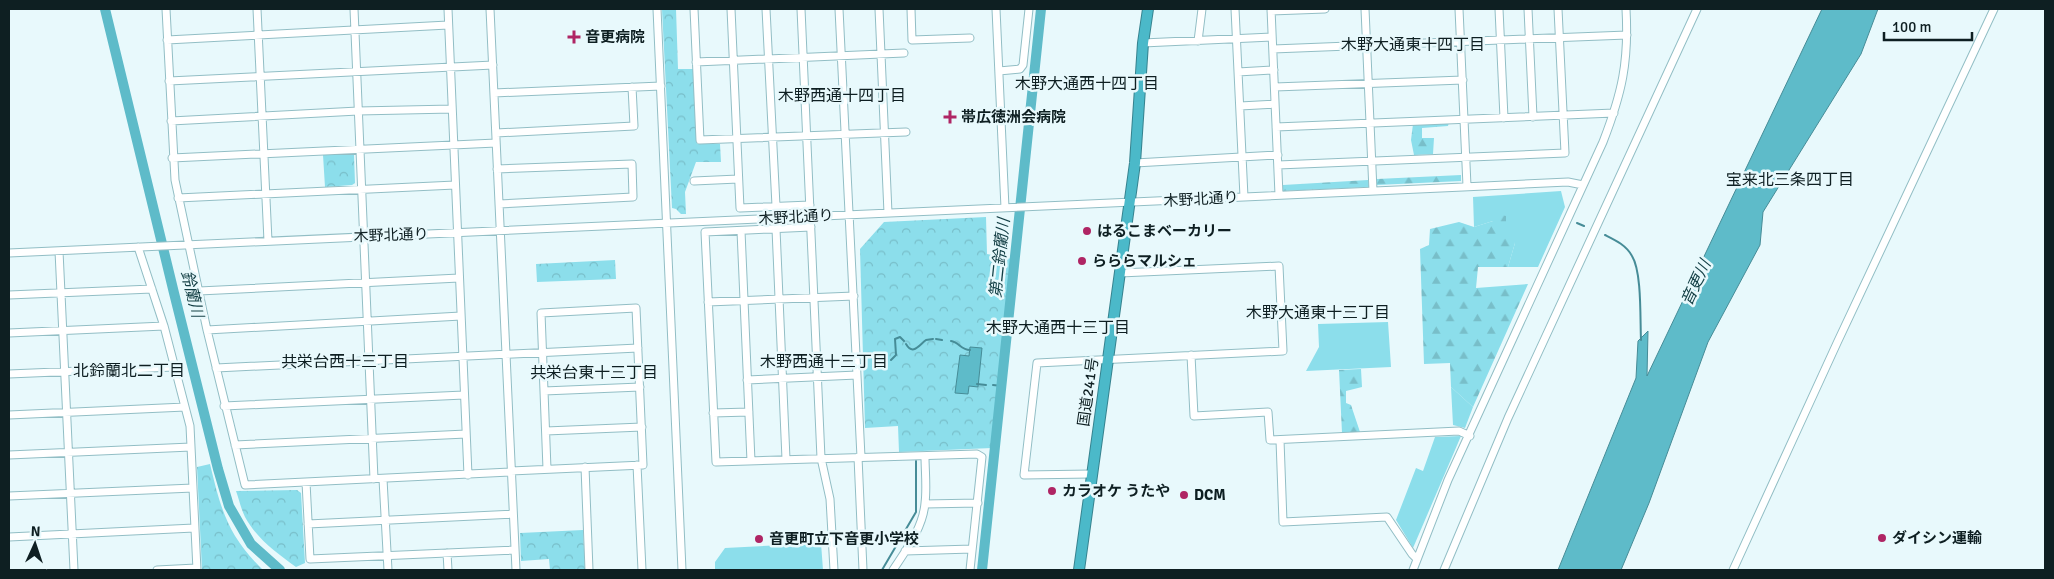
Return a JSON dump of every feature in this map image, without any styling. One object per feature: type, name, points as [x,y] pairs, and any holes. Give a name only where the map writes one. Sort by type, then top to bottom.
[{"type":"highway","name":"国道241号","points":[[1079,570],[1135,163],[1143,43],[1148,9]]},
{"type":"street","points":[[166,9],[172,158],[178,198],[190,244],[206,330],[245,485],[643,465],[636,308],[540,313],[547,469]]},
{"type":"street","points":[[257,9],[268,241]]},
{"type":"street","points":[[354,9],[364,282],[374,479]]},
{"type":"street","points":[[448,9],[468,475]]},
{"type":"street","points":[[490,9],[516,570]]},
{"type":"street","points":[[657,9],[682,570]]},
{"type":"street","points":[[694,9],[700,140],[906,132]]},
{"type":"street","points":[[731,9],[740,208],[810,205]]},
{"type":"street","points":[[766,9],[776,206]]},
{"type":"street","points":[[802,9],[822,458],[830,499],[834,570]]},
{"type":"street","points":[[839,9],[854,296],[863,570]]},
{"type":"street","points":[[879,9],[888,213]]},
{"type":"street","points":[[911,9],[912,40],[970,38]]},
{"type":"street","points":[[996,9],[1005,208]]},
{"type":"street","points":[[999,71],[1020,70],[1023,65],[1029,9]]},
{"type":"street","points":[[1198,41],[1202,9]]},
{"type":"street","points":[[1235,9],[1244,197]]},
{"type":"street","points":[[1279,196],[1271,10],[1325,9]]},
{"type":"street","points":[[1365,9],[1373,191]]},
{"type":"street","points":[[1459,9],[1467,186]]},
{"type":"street","points":[[1498,9],[1504,118]]},
{"type":"street","points":[[1528,9],[1533,117]]},
{"type":"street","points":[[1278,165],[1565,153],[1558,9]]},
{"type":"street","points":[[1413,570],[1445,489],[1614,113],[1620,95],[1625,67],[1626,9]]},
{"type":"street","points":[[1444,570],[1508,418],[1697,9]]},
{"type":"street","points":[[1733,570],[1994,9]]},
{"type":"street","points":[[167,40],[448,25]]},
{"type":"street","points":[[1273,49],[1627,35]]},
{"type":"street","points":[[1143,43],[1272,37]]},
{"type":"street","points":[[696,62],[904,52]]},
{"type":"street","points":[[170,81],[493,65]]},
{"type":"street","points":[[1238,72],[1274,70]]},
{"type":"street","points":[[1275,87],[1463,80]]},
{"type":"street","points":[[494,93],[661,86]]},
{"type":"street","points":[[496,133],[634,126],[632,87]]},
{"type":"street","points":[[1240,106],[1275,104]]},
{"type":"street","points":[[171,121],[358,111],[452,109]]},
{"type":"street","points":[[1276,127],[1614,113]]},
{"type":"street","points":[[172,158],[496,142]]},
{"type":"street","points":[[1135,163],[1278,155]]},
{"type":"street","points":[[497,169],[632,164],[633,197],[499,204]]},
{"type":"street","points":[[694,181],[738,179]]},
{"type":"street","name":"木野北通り","points":[[9,253],[1467,186],[1568,182],[1583,185]]},
{"type":"street","points":[[178,198],[455,185]]},
{"type":"street","points":[[811,228],[705,232],[716,462],[977,454],[982,457],[970,570]]},
{"type":"street","points":[[776,229],[786,459]]},
{"type":"street","points":[[741,231],[751,461]]},
{"type":"street","points":[[138,247],[164,326],[190,426],[196,569],[157,570]]},
{"type":"street","points":[[59,251],[74,570]]},
{"type":"street","points":[[1091,474],[1024,475],[1037,363],[1283,351],[1279,266],[1120,272]]},
{"type":"street","points":[[199,291],[459,278]]},
{"type":"street","points":[[9,295],[152,289]]},
{"type":"street","points":[[708,302],[854,296]]},
{"type":"street","points":[[206,330],[461,316]]},
{"type":"street","points":[[9,333],[164,326]]},
{"type":"street","points":[[216,368],[638,348]]},
{"type":"street","points":[[1191,355],[1194,416],[1268,412],[1270,440],[1459,432],[1470,436]]},
{"type":"street","points":[[9,374],[174,367]]},
{"type":"street","points":[[748,380],[857,375]]},
{"type":"street","points":[[544,391],[640,387]]},
{"type":"street","points":[[224,406],[464,395]]},
{"type":"street","points":[[9,415],[185,407]]},
{"type":"street","points":[[714,413],[749,412]]},
{"type":"street","points":[[546,431],[642,427]]},
{"type":"street","points":[[234,445],[466,434]]},
{"type":"street","points":[[1280,440],[1283,522],[1387,517],[1412,554],[1417,558]]},
{"type":"street","points":[[9,456],[191,447]]},
{"type":"street","points":[[892,570],[918,530],[925,504],[925,456]]},
{"type":"street","points":[[637,465],[642,570]]},
{"type":"street","points":[[585,468],[589,570]]},
{"type":"street","points":[[383,479],[388,570]]},
{"type":"street","points":[[306,482],[310,559],[515,550]]},
{"type":"street","points":[[9,496],[193,488]]},
{"type":"street","points":[[925,504],[978,502]]},
{"type":"street","points":[[308,524],[513,514]]},
{"type":"street","points":[[9,537],[194,528]]},
{"type":"street","points":[[905,551],[972,549]]},
{"type":"street","points":[[447,553],[448,570]]},
{"type":"green space","points":[[662,9],[676,9],[678,69],[694,69],[697,144],[720,144],[721,162],[696,162],[685,192],[686,214],[681,214],[672,208]]},
{"type":"green space","points":[[1449,122],[1448,126],[1422,128],[1422,138],[1434,138],[1433,154],[1414,155],[1411,140],[1413,124]]},
{"type":"green space","points":[[351,153],[354,155],[355,183],[352,185],[325,187],[323,155]]},
{"type":"green space","points":[[1461,175],[1461,181],[1377,185],[1377,179]]},
{"type":"green space","points":[[1368,180],[1369,187],[1283,191],[1283,185]]},
{"type":"green space","points":[[1561,191],[1565,207],[1538,267],[1508,267],[1515,243],[1493,221],[1474,227],[1473,197]]},
{"type":"green space","points":[[1497,214],[1506,216],[1506,225],[1513,228],[1515,243],[1508,267],[1478,267],[1476,288],[1528,284],[1473,407],[1451,387],[1450,363],[1424,364],[1420,249],[1429,245],[1430,229],[1459,222],[1474,227],[1493,221]]},
{"type":"green space","points":[[986,217],[987,254],[1012,259],[992,448],[899,452],[898,426],[865,428],[860,249],[884,222]]},
{"type":"green space","points":[[615,260],[616,279],[537,282],[536,264]]},
{"type":"green space","points":[[1388,322],[1391,367],[1306,371],[1319,347],[1318,324]]},
{"type":"green space","points":[[1361,369],[1362,387],[1346,391],[1346,403],[1351,405],[1360,432],[1342,433],[1339,370]]},
{"type":"green space","points":[[1451,387],[1473,407],[1465,428],[1453,425]]},
{"type":"green space","points":[[1461,436],[1413,548],[1396,520],[1416,468],[1423,471],[1435,437]]},
{"type":"green space","points":[[210,464],[222,509],[234,534],[251,558],[263,570],[202,570],[197,467]]},
{"type":"green space","points":[[297,490],[301,493],[305,563],[296,567],[255,532],[242,511],[236,491]]},
{"type":"green space","points":[[583,530],[585,569],[550,570],[549,559],[521,561],[520,533]]},
{"type":"green space","points":[[821,543],[823,570],[715,570],[715,562],[725,548]]},
{"type":"water","name":"音更川","points":[[1822,9],[1878,9],[1861,54],[1763,212],[1760,245],[1708,342],[1649,503],[1621,570],[1558,570],[1636,378],[1638,341],[1648,331],[1647,376]]},
{"type":"water","points":[[970,347],[982,348],[978,387],[969,386],[968,394],[955,393],[960,355],[969,356]]},
{"type":"waterway","name":"鈴蘭川","points":[[105,9],[174,293],[229,506],[251,544],[280,570]]},
{"type":"waterway","name":"第二鈴蘭川","points":[[982,570],[1041,9]]},
{"type":"waterway","points":[[1577,223],[1584,226]]},
{"type":"waterway","points":[[1605,235],[1627,249],[1635,263],[1639,284],[1641,340]]},
{"type":"waterway","points":[[891,360],[896,355],[895,339],[900,337],[904,341]]},
{"type":"waterway","points":[[906,344],[911,349],[914,349],[926,340],[933,339]]},
{"type":"waterway","points":[[936,339],[942,340]]},
{"type":"waterway","points":[[951,341],[964,349],[970,350]]},
{"type":"waterway","points":[[977,384],[986,385]]},
{"type":"waterway","name":"第二鈴蘭川","points":[[993,385],[1002,386]]},
{"type":"waterway","points":[[882,570],[916,512],[916,461]]},
{"type":"place","name":"音更病院","points":[[574,37]]},
{"type":"place","name":"帯広徳洲会病院","points":[[950,117]]},
{"type":"place","name":"はるこまベーカリー","points":[[1087,231]]},
{"type":"place","name":"らららマルシェ","points":[[1082,261]]},
{"type":"place","name":"カラオケ うたや","points":[[1052,491]]},
{"type":"place","name":"DCM","points":[[1184,495]]},
{"type":"place","name":"ダイシン運輸","points":[[1882,538]]},
{"type":"place","name":"音更町立下音更小学校","points":[[759,539]]},
{"type":"district","name":"木野大通東十四丁目","points":[[1413,45]]},
{"type":"district","name":"木野大通西十四丁目","points":[[1087,84]]},
{"type":"district","name":"木野西通十四丁目","points":[[842,96]]},
{"type":"district","name":"宝来北三条四丁目","points":[[1790,180]]},
{"type":"district","name":"木野大通東十三丁目","points":[[1318,313]]},
{"type":"district","name":"木野大通西十三丁目","points":[[1058,328]]},
{"type":"district","name":"共栄台西十三丁目","points":[[345,362]]},
{"type":"district","name":"木野西通十三丁目","points":[[824,362]]},
{"type":"district","name":"北鈴蘭北二丁目","points":[[129,371]]},
{"type":"district","name":"共栄台東十三丁目","points":[[594,373]]}]
